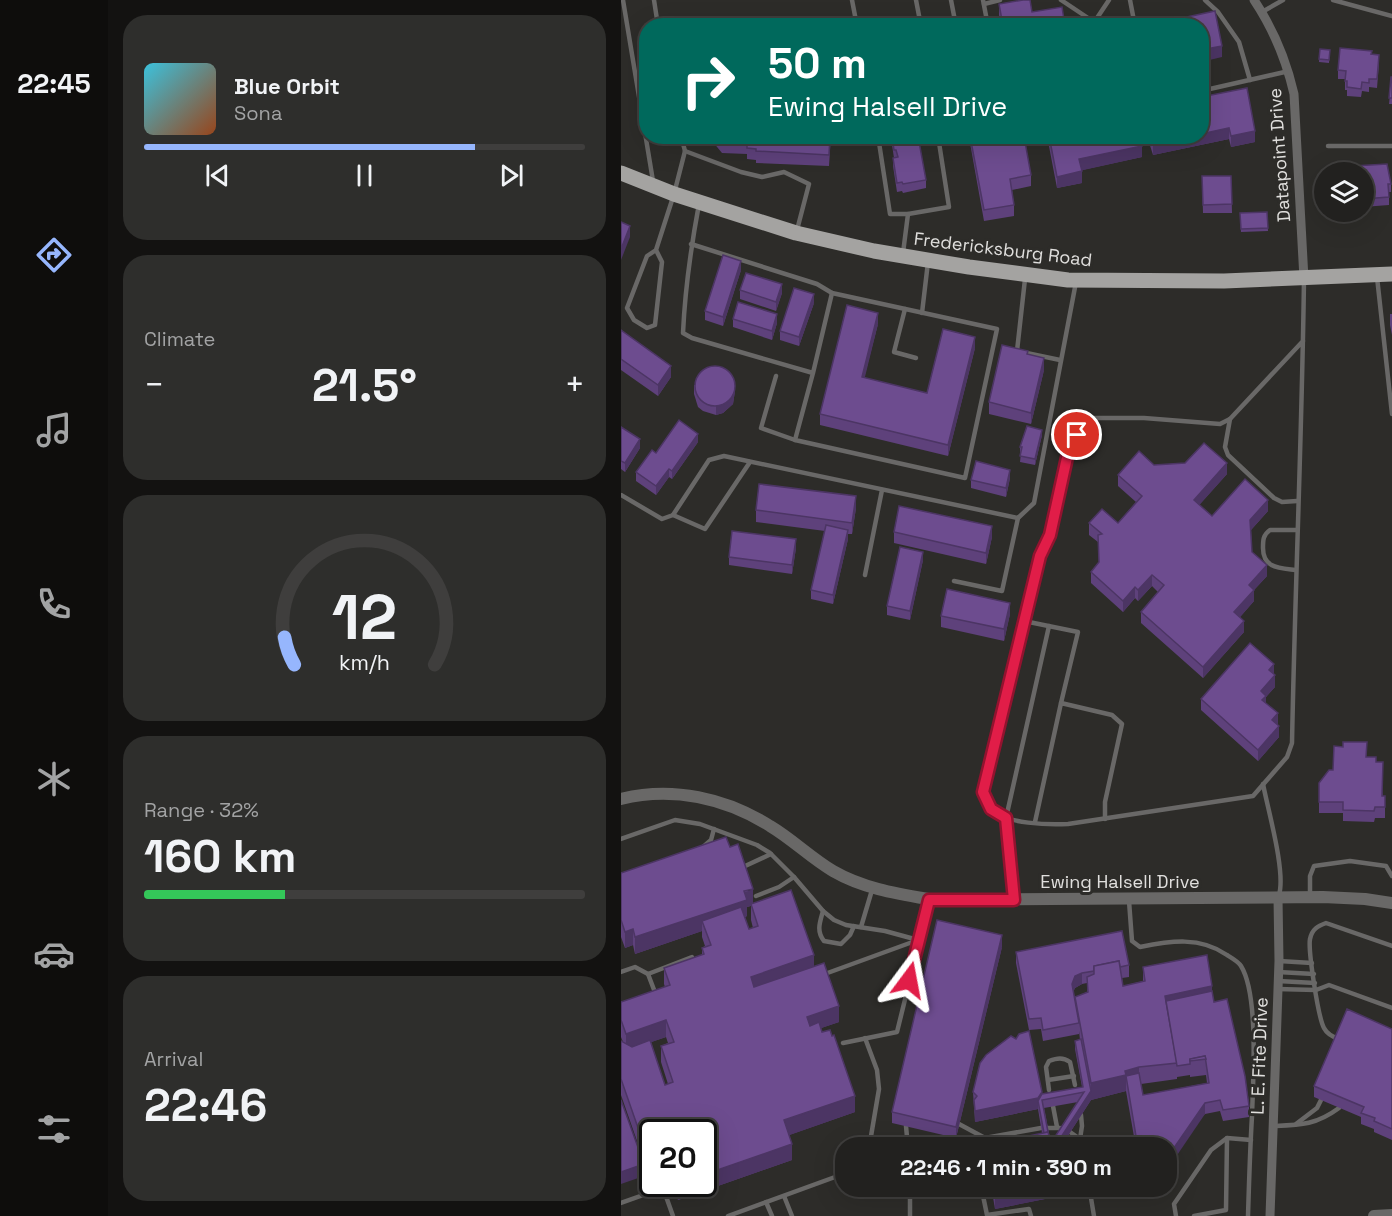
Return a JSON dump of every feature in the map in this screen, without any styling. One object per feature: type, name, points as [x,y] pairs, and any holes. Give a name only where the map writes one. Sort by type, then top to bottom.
[{"type":"main road","name":"Fredericksburg Road","points":[[621,173],[674,194],[796,233],[903,256],[1026,274],[1076,280],[1185,282],[1392,274]]},
{"type":"street","name":"Datapoint Drive","points":[[1254,0],[1279,43],[1289,72],[1296,108],[1304,279]]},
{"type":"street","name":"Ewing Halsell Drive","points":[[621,799],[663,794],[693,796],[726,804],[770,825],[833,871],[872,887],[929,900],[1346,897],[1392,903]]},
{"type":"street","name":"L. E. Fite Drive","points":[[1270,1216],[1278,976],[1278,898]]},
{"type":"street","points":[[1374,1216],[1392,1215]]},
{"type":"lane","points":[[623,0],[639,97]]},
{"type":"lane","points":[[654,0],[657,18]]},
{"type":"lane","points":[[852,0],[855,18]]},
{"type":"lane","points":[[916,0],[919,18]]},
{"type":"lane","points":[[951,0],[954,18]]},
{"type":"lane","points":[[986,18],[983,2],[1000,0]]},
{"type":"lane","points":[[1061,0],[1090,18]]},
{"type":"lane","points":[[1072,7],[1077,0]]},
{"type":"lane","points":[[1097,18],[1109,0]]},
{"type":"lane","points":[[1130,0],[1133,18]]},
{"type":"lane","points":[[1205,0],[1218,12],[1239,42],[1250,80]]},
{"type":"lane","points":[[1262,12],[1283,0]]},
{"type":"lane","points":[[1333,0],[1392,16]]},
{"type":"lane","points":[[1209,89],[1289,72]]},
{"type":"lane","points":[[647,144],[654,187]]},
{"type":"lane","points":[[656,249],[661,262],[655,325],[647,328],[634,320],[627,308],[647,256],[656,249],[674,194],[685,151],[683,144]]},
{"type":"lane","points":[[879,144],[890,214],[907,214],[949,207],[939,144]]},
{"type":"lane","points":[[1328,146],[1392,146]]},
{"type":"lane","points":[[685,151],[741,172],[762,177],[784,172],[809,184],[796,233]]},
{"type":"lane","points":[[699,202],[691,244],[683,333],[692,338],[813,373]]},
{"type":"lane","points":[[903,256],[907,214]]},
{"type":"lane","points":[[691,244],[817,284],[832,293],[997,329],[965,477],[795,440],[761,428],[776,376]]},
{"type":"lane","points":[[923,313],[929,260]]},
{"type":"lane","points":[[1026,274],[1017,351],[1060,360]]},
{"type":"lane","points":[[1376,275],[1392,414]]},
{"type":"lane","points":[[1303,341],[1230,419],[1220,424],[1144,418],[1086,418],[1068,453],[1050,535],[1040,556],[1024,621],[983,792],[991,809],[1006,818],[1050,825],[1105,819],[1253,796],[1287,757],[1291,743],[1296,530],[1303,341],[1304,279]]},
{"type":"lane","points":[[954,581],[1002,591],[1018,518],[1034,503],[1076,280]]},
{"type":"lane","points":[[795,440],[832,293]]},
{"type":"lane","points":[[905,309],[894,352],[916,358]]},
{"type":"lane","points":[[1230,419],[1225,447],[1228,455],[1274,498],[1282,502],[1297,501]]},
{"type":"lane","points":[[621,495],[662,519],[673,515],[709,460],[724,456],[1018,518]]},
{"type":"lane","points":[[673,515],[705,529],[750,462]]},
{"type":"lane","points":[[865,575],[882,490]]},
{"type":"lane","points":[[1295,570],[1270,565],[1263,555],[1263,546],[1264,538],[1270,530],[1296,530]]},
{"type":"lane","points":[[1024,621],[1078,632],[1035,822]]},
{"type":"lane","points":[[1014,900],[1006,818],[1049,626]]},
{"type":"lane","points":[[1061,703],[1112,716],[1122,724],[1105,802],[1105,819]]},
{"type":"lane","points":[[1263,784],[1279,866],[1281,887],[1278,898]]},
{"type":"lane","points":[[621,839],[675,820],[700,824],[757,845],[771,854],[834,920],[918,940]]},
{"type":"lane","points":[[694,850],[705,846],[711,840],[714,830]]},
{"type":"lane","points":[[743,867],[771,854]]},
{"type":"lane","points":[[1310,897],[1310,876],[1314,866],[1350,861],[1386,866],[1392,876]]},
{"type":"lane","points":[[756,896],[779,887],[794,877]]},
{"type":"lane","points":[[861,927],[872,887]]},
{"type":"lane","points":[[1129,898],[1132,941],[1140,947],[1169,941],[1199,942],[1221,950],[1241,965],[1247,980],[1252,1008],[1254,1054],[1248,1216]]},
{"type":"lane","points":[[843,1043],[897,1032],[929,900]]},
{"type":"lane","points":[[823,911],[819,929],[824,941],[841,944],[851,935],[854,926]]},
{"type":"lane","points":[[1339,1040],[1325,1031],[1320,1019],[1310,949],[1310,938],[1313,931],[1326,923],[1392,946]]},
{"type":"lane","points":[[819,975],[918,940]]},
{"type":"lane","points":[[648,974],[692,957]]},
{"type":"lane","points":[[1278,976],[1312,963]]},
{"type":"lane","points":[[621,972],[635,967],[648,974],[656,996],[647,999]]},
{"type":"lane","points":[[1278,976],[1314,974]]},
{"type":"lane","points":[[1278,976],[1315,983]]},
{"type":"lane","points":[[1278,976],[1316,990],[1329,986],[1392,1008]]},
{"type":"lane","points":[[865,1038],[877,1070],[879,1089],[871,1137]]},
{"type":"lane","points":[[1049,1090],[1046,1067],[1049,1061],[1056,1058],[1070,1062],[1075,1085]]},
{"type":"lane","points":[[1048,1080],[1074,1076]]},
{"type":"lane","points":[[1294,1126],[1317,1108],[1321,1100]]},
{"type":"lane","points":[[1053,1106],[1057,1127]]},
{"type":"lane","points":[[1273,1126],[1307,1125],[1326,1117],[1339,1108]]},
{"type":"lane","points":[[1080,1137],[1081,1115]]},
{"type":"lane","points":[[959,1124],[983,1137]]},
{"type":"lane","points":[[906,1126],[907,1137]]},
{"type":"lane","points":[[991,1137],[1057,1127],[1077,1137]]},
{"type":"lane","points":[[1176,1216],[1174,1204],[1211,1150],[1227,1138],[1251,1140]]},
{"type":"lane","points":[[1194,1216],[1226,1210],[1227,1138]]},
{"type":"lane","points":[[728,1216],[835,1177]]},
{"type":"lane","points":[[621,1203],[663,1188],[673,1216]]},
{"type":"lane","points":[[784,1196],[792,1216]]},
{"type":"lane","points":[[910,1197],[910,1216]]},
{"type":"lane","points":[[983,1197],[987,1215],[1029,1209],[1031,1216]]},
{"type":"lane","points":[[1091,1197],[1094,1216]]},
{"type":"lane","points":[[767,1202],[772,1216]]},
{"type":"building","points":[[1030,0],[1032,12],[1062,7],[1064,18],[1002,18],[999,4]]},
{"type":"building","points":[[1215,11],[1222,46],[1209,48],[1209,18],[1182,18]]},
{"type":"building","points":[[1340,48],[1372,51],[1371,54],[1379,55],[1377,79],[1369,79],[1369,83],[1362,82],[1361,89],[1347,87],[1346,71],[1338,70]]},
{"type":"building","points":[[1320,49],[1330,50],[1329,60],[1319,59]]},
{"type":"building","points":[[1391,77],[1392,98],[1389,98]]},
{"type":"building","points":[[1247,88],[1255,131],[1231,136],[1229,128],[1209,132],[1209,95]]},
{"type":"building","points":[[747,144],[830,144],[829,155],[756,151],[756,149],[747,148]]},
{"type":"building","points":[[893,144],[919,144],[926,180],[897,183],[893,158],[898,157]]},
{"type":"building","points":[[972,144],[1025,144],[1031,175],[1010,179],[1014,205],[984,210]]},
{"type":"building","points":[[1051,144],[1141,144],[1142,146],[1079,159],[1082,171],[1057,177]]},
{"type":"building","points":[[1387,164],[1391,184],[1388,184],[1389,197],[1374,198],[1374,165]]},
{"type":"building","points":[[1202,176],[1231,176],[1232,204],[1203,205]]},
{"type":"building","points":[[1267,212],[1268,228],[1241,229],[1240,213]]},
{"type":"building","points":[[621,222],[630,226],[621,249]]},
{"type":"building","points":[[723,255],[741,261],[723,317],[705,311]]},
{"type":"building","points":[[746,273],[782,284],[776,302],[740,290]]},
{"type":"building","points":[[794,288],[814,294],[799,337],[780,331]]},
{"type":"building","points":[[738,302],[777,314],[772,331],[733,319]]},
{"type":"building","points":[[847,305],[878,313],[862,377],[927,393],[943,329],[975,337],[948,445],[820,414]]},
{"type":"building","points":[[621,330],[671,366],[658,385],[621,359]]},
{"type":"building","points":[[1002,345],[1028,351],[1027,354],[1044,358],[1031,413],[989,402]]},
{"type":"building","points":[[715,366],[723,367],[729,372],[734,378],[734,394],[729,400],[723,405],[715,406],[707,405],[701,400],[696,394],[695,386],[696,378],[701,372],[707,367]]},
{"type":"building","points":[[679,420],[698,434],[672,471],[669,469],[656,486],[636,472],[652,450],[656,453]]},
{"type":"building","points":[[1027,426],[1042,430],[1035,459],[1020,456],[1022,447],[1020,447]]},
{"type":"building","points":[[621,427],[640,439],[625,463],[621,461]]},
{"type":"building","points":[[1204,443],[1227,463],[1194,500],[1212,516],[1245,479],[1268,500],[1250,520],[1252,552],[1267,565],[1249,585],[1254,590],[1234,612],[1244,621],[1203,667],[1141,612],[1164,585],[1152,575],[1138,590],[1135,587],[1123,601],[1091,572],[1099,562],[1098,535],[1102,534],[1089,523],[1102,509],[1118,523],[1142,496],[1118,475],[1139,451],[1154,465],[1185,463]]},
{"type":"building","points":[[976,461],[1010,470],[1006,488],[971,480]]},
{"type":"building","points":[[759,484],[856,496],[852,523],[756,510]]},
{"type":"building","points":[[899,506],[992,526],[986,553],[894,532]]},
{"type":"building","points":[[826,525],[848,530],[833,595],[811,590]]},
{"type":"building","points":[[732,531],[796,539],[792,565],[729,557]]},
{"type":"building","points":[[900,547],[923,552],[910,611],[887,606]]},
{"type":"building","points":[[947,589],[1010,603],[1004,629],[941,616]]},
{"type":"building","points":[[1250,643],[1274,664],[1269,670],[1275,675],[1261,691],[1266,696],[1262,700],[1278,713],[1272,720],[1279,726],[1258,750],[1201,699]]},
{"type":"building","points":[[1343,742],[1367,742],[1366,757],[1376,757],[1376,762],[1383,762],[1382,796],[1385,796],[1385,807],[1375,807],[1374,811],[1343,810],[1343,802],[1319,802],[1319,783],[1329,770],[1333,770],[1334,746],[1343,747]]},
{"type":"building","points":[[726,837],[730,847],[738,844],[753,889],[744,891],[747,900],[635,937],[633,929],[625,932],[621,920],[621,873]]},
{"type":"building","points":[[791,890],[814,955],[751,977],[754,987],[824,963],[839,1006],[807,1017],[810,1026],[819,1022],[822,1032],[830,1030],[832,1036],[834,1035],[855,1096],[784,1120],[792,1144],[717,1170],[717,1119],[639,1119],[639,1131],[621,1079],[621,1041],[632,1047],[650,1040],[665,1085],[673,1082],[661,1046],[674,1042],[666,1020],[626,1034],[621,1020],[621,1002],[670,985],[664,968],[704,954],[702,948],[711,945],[702,921],[741,907],[749,929],[758,926],[751,904]]},
{"type":"building","points":[[937,920],[1002,935],[956,1127],[892,1112]]},
{"type":"building","points":[[1122,931],[1129,965],[1120,967],[1119,961],[1094,966],[1094,971],[1075,976],[1072,984],[1079,1023],[1043,1030],[1041,1018],[1029,1019],[1016,952]]},
{"type":"building","points":[[1207,955],[1212,986],[1165,996],[1177,1063],[1139,1067],[1125,1071],[1126,1075],[1091,1083],[1075,997],[1088,992],[1087,977],[1094,974],[1094,966],[1119,961],[1123,986],[1145,981],[1143,967]]},
{"type":"building","points":[[1212,991],[1214,1002],[1227,999],[1245,1076],[1249,1106],[1223,1110],[1220,1100],[1205,1103],[1177,1144],[1177,1137],[1136,1137],[1126,1076],[1139,1073],[1143,1095],[1209,1083],[1205,1056],[1190,1059],[1190,1064],[1177,1066],[1166,1001]]},
{"type":"building","points":[[1347,1009],[1392,1029],[1392,1129],[1374,1121],[1375,1118],[1361,1113],[1364,1107],[1314,1086]]},
{"type":"building","points":[[1029,1031],[1042,1092],[1038,1098],[975,1111],[974,1100],[977,1096],[973,1092],[980,1063],[986,1055],[1011,1036],[1016,1039],[1019,1034]]},
{"type":"building","points":[[1081,1039],[1091,1091],[1061,1137],[1055,1137],[1084,1092],[1042,1100],[1048,1132],[1044,1133],[1038,1101],[1042,1094],[1083,1087],[1075,1041]]},
{"type":"building","points":[[1205,1056],[1206,1059],[1190,1061],[1190,1059]]},
{"type":"building","points":[[621,1100],[639,1150],[639,1166],[621,1172]]},
{"type":"building","points":[[1048,1132],[1049,1137],[1024,1137]]},
{"type":"route","points":[[909,980],[929,900],[1014,900],[1006,818],[991,809],[983,792],[1040,556],[1050,535],[1068,453],[1077,435]]}]
